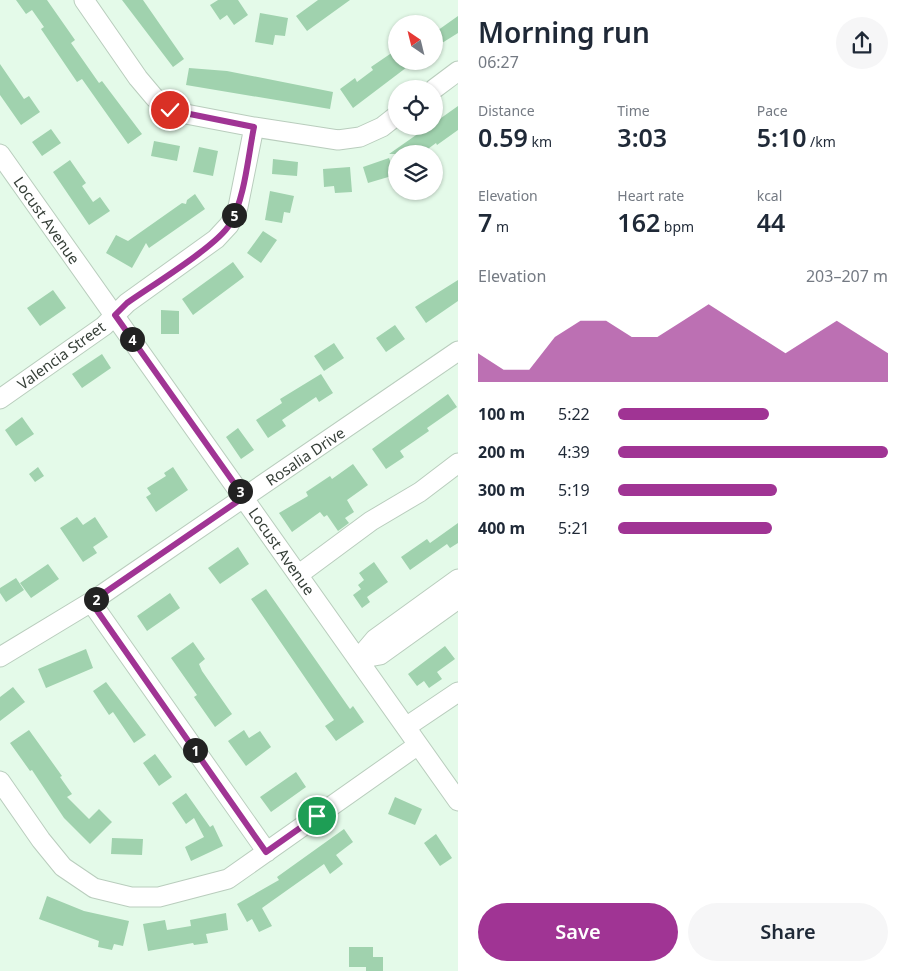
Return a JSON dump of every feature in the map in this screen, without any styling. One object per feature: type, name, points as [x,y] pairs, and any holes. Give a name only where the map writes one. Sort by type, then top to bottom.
[{"type":"street","points":[[84,0],[138,78],[154,97],[170,110],[254,127],[338,140],[360,137],[388,122]]},
{"type":"street","points":[[443,82],[458,71]]},
{"type":"street","name":"Valencia Street","points":[[0,399],[104,326],[127,303],[216,239],[229,225],[238,208],[254,127]]},
{"type":"street","name":"Locust Avenue","points":[[0,154],[458,801]]},
{"type":"street","name":"Rosalia Drive","points":[[0,657],[91,602],[458,351]]},
{"type":"street","points":[[298,575],[371,520],[420,492],[458,462]]},
{"type":"street","points":[[358,659],[375,639],[458,580]]},
{"type":"street","points":[[358,659],[380,655],[458,599]]},
{"type":"street","points":[[91,602],[266,852]]},
{"type":"street","points":[[406,727],[458,692]]},
{"type":"street","points":[[0,781],[41,840],[64,867],[94,888],[131,897],[159,897],[228,878],[418,745]]},
{"type":"building","points":[[16,0],[47,0],[75,40],[71,43],[99,83],[102,81],[142,134],[128,144],[82,79],[77,82],[41,29],[44,27],[32,10],[26,14]]},
{"type":"building","points":[[122,0],[143,0],[184,59],[173,67]]},
{"type":"building","points":[[218,0],[238,0],[248,15],[234,25],[227,15],[220,20],[210,5]]},
{"type":"building","points":[[318,0],[350,0],[307,31],[296,16]]},
{"type":"building","points":[[260,13],[288,18],[285,36],[275,35],[273,45],[255,42]]},
{"type":"building","points":[[458,16],[458,33],[443,42],[443,27]]},
{"type":"building","points":[[388,55],[388,70],[403,70],[353,108],[340,89],[355,78],[357,82],[373,70],[371,67]]},
{"type":"building","points":[[0,64],[24,99],[29,96],[40,112],[21,125],[0,95]]},
{"type":"building","points":[[189,68],[227,71],[333,92],[330,109],[186,85]]},
{"type":"building","points":[[458,106],[458,130],[437,145],[436,143],[433,145],[402,145],[416,135],[443,135],[443,117]]},
{"type":"building","points":[[51,129],[61,143],[42,156],[32,142]]},
{"type":"building","points":[[154,141],[180,146],[177,161],[151,156]]},
{"type":"building","points":[[199,147],[218,151],[213,176],[193,172]]},
{"type":"building","points":[[388,158],[388,177],[368,183],[363,167]]},
{"type":"building","points":[[273,159],[298,162],[297,176],[272,174]]},
{"type":"building","points":[[70,160],[86,183],[82,186],[93,202],[100,197],[110,211],[89,225],[53,172]]},
{"type":"building","points":[[350,167],[352,192],[335,193],[334,186],[324,187],[323,169]]},
{"type":"building","points":[[270,191],[294,196],[290,213],[284,212],[282,223],[265,220]]},
{"type":"building","points":[[195,194],[205,209],[149,248],[146,243],[132,268],[106,253],[116,235],[128,241],[182,203],[186,204],[187,200]]},
{"type":"building","points":[[263,231],[277,240],[261,263],[247,253]]},
{"type":"building","points":[[233,262],[244,277],[193,315],[182,299]]},
{"type":"building","points":[[458,280],[458,301],[426,323],[415,307]]},
{"type":"building","points":[[53,290],[66,308],[40,326],[27,308]]},
{"type":"building","points":[[161,310],[179,311],[179,334],[161,334]]},
{"type":"building","points":[[395,325],[405,339],[386,352],[376,338]]},
{"type":"building","points":[[334,343],[344,358],[324,371],[314,356]]},
{"type":"building","points":[[102,354],[111,368],[82,388],[72,374]]},
{"type":"building","points":[[321,374],[333,393],[319,402],[316,397],[282,420],[286,426],[268,438],[256,420],[282,403],[280,399]]},
{"type":"building","points":[[448,394],[457,407],[427,428],[429,431],[400,451],[404,457],[386,469],[372,449]]},
{"type":"building","points":[[22,417],[34,434],[16,446],[5,430]]},
{"type":"building","points":[[238,428],[254,450],[241,459],[226,437]]},
{"type":"building","points":[[353,464],[368,485],[347,500],[354,512],[345,518],[349,523],[338,531],[327,515],[324,517],[320,512],[292,532],[279,513],[308,496],[306,492],[330,476],[332,479]]},
{"type":"building","points":[[38,467],[44,476],[35,482],[29,474]]},
{"type":"building","points":[[173,467],[188,490],[156,512],[146,497],[151,494],[147,488],[166,476],[164,473]]},
{"type":"building","points":[[77,517],[83,525],[95,517],[108,537],[93,547],[97,553],[83,562],[60,528]]},
{"type":"building","points":[[458,523],[458,543],[450,548],[447,544],[410,570],[401,557],[427,539],[430,543]]},
{"type":"building","points":[[238,547],[249,564],[220,584],[208,568]]},
{"type":"building","points":[[374,562],[388,582],[367,597],[370,602],[362,608],[353,595],[361,589],[358,585],[364,580],[359,573]]},
{"type":"building","points":[[48,564],[59,579],[31,598],[20,583]]},
{"type":"building","points":[[16,578],[24,590],[6,602],[0,593],[0,588]]},
{"type":"building","points":[[266,589],[350,709],[353,706],[364,722],[336,741],[325,726],[334,720],[251,599]]},
{"type":"building","points":[[170,593],[180,608],[147,631],[137,616]]},
{"type":"building","points":[[193,642],[205,659],[199,664],[202,671],[232,714],[215,727],[194,697],[197,695],[171,658]]},
{"type":"building","points":[[445,646],[455,659],[437,672],[442,679],[429,688],[424,681],[417,686],[408,674]]},
{"type":"building","points":[[86,649],[93,668],[46,688],[38,669]]},
{"type":"building","points":[[106,682],[146,735],[134,743],[113,712],[109,715],[93,691]]},
{"type":"building","points":[[13,687],[25,702],[0,721],[0,697]]},
{"type":"building","points":[[29,730],[62,776],[60,777],[72,794],[67,797],[89,819],[99,809],[112,822],[90,844],[64,818],[32,770],[30,771],[10,743]]},
{"type":"building","points":[[244,730],[249,738],[260,731],[271,747],[246,766],[228,741]]},
{"type":"building","points":[[155,754],[172,777],[159,786],[143,763]]},
{"type":"building","points":[[296,772],[306,787],[271,812],[260,797]]},
{"type":"building","points":[[186,793],[210,827],[213,825],[223,846],[191,861],[185,847],[204,837],[194,818],[186,824],[172,803]]},
{"type":"building","points":[[395,797],[422,809],[415,825],[388,814]]},
{"type":"building","points":[[344,829],[353,842],[336,855],[343,864],[330,874],[324,864],[262,908],[272,926],[259,932],[252,919],[247,922],[237,904],[279,880],[277,877]]},
{"type":"building","points":[[436,834],[452,858],[440,866],[424,843]]},
{"type":"building","points":[[112,838],[143,839],[142,855],[111,854]]},
{"type":"building","points":[[47,896],[84,911],[129,921],[123,946],[114,944],[112,950],[98,947],[99,941],[39,919]]},
{"type":"building","points":[[226,913],[228,930],[206,934],[208,943],[194,945],[193,943],[148,951],[143,924],[165,920],[167,930],[191,926],[190,920]]},
{"type":"building","points":[[349,947],[373,947],[373,957],[383,957],[383,971],[366,971],[366,967],[349,967]]},
{"type":"route","points":[[170,110],[254,127],[238,208],[229,225],[216,239],[127,303],[115,315],[244,497],[91,602],[266,852],[317,816]]}]
